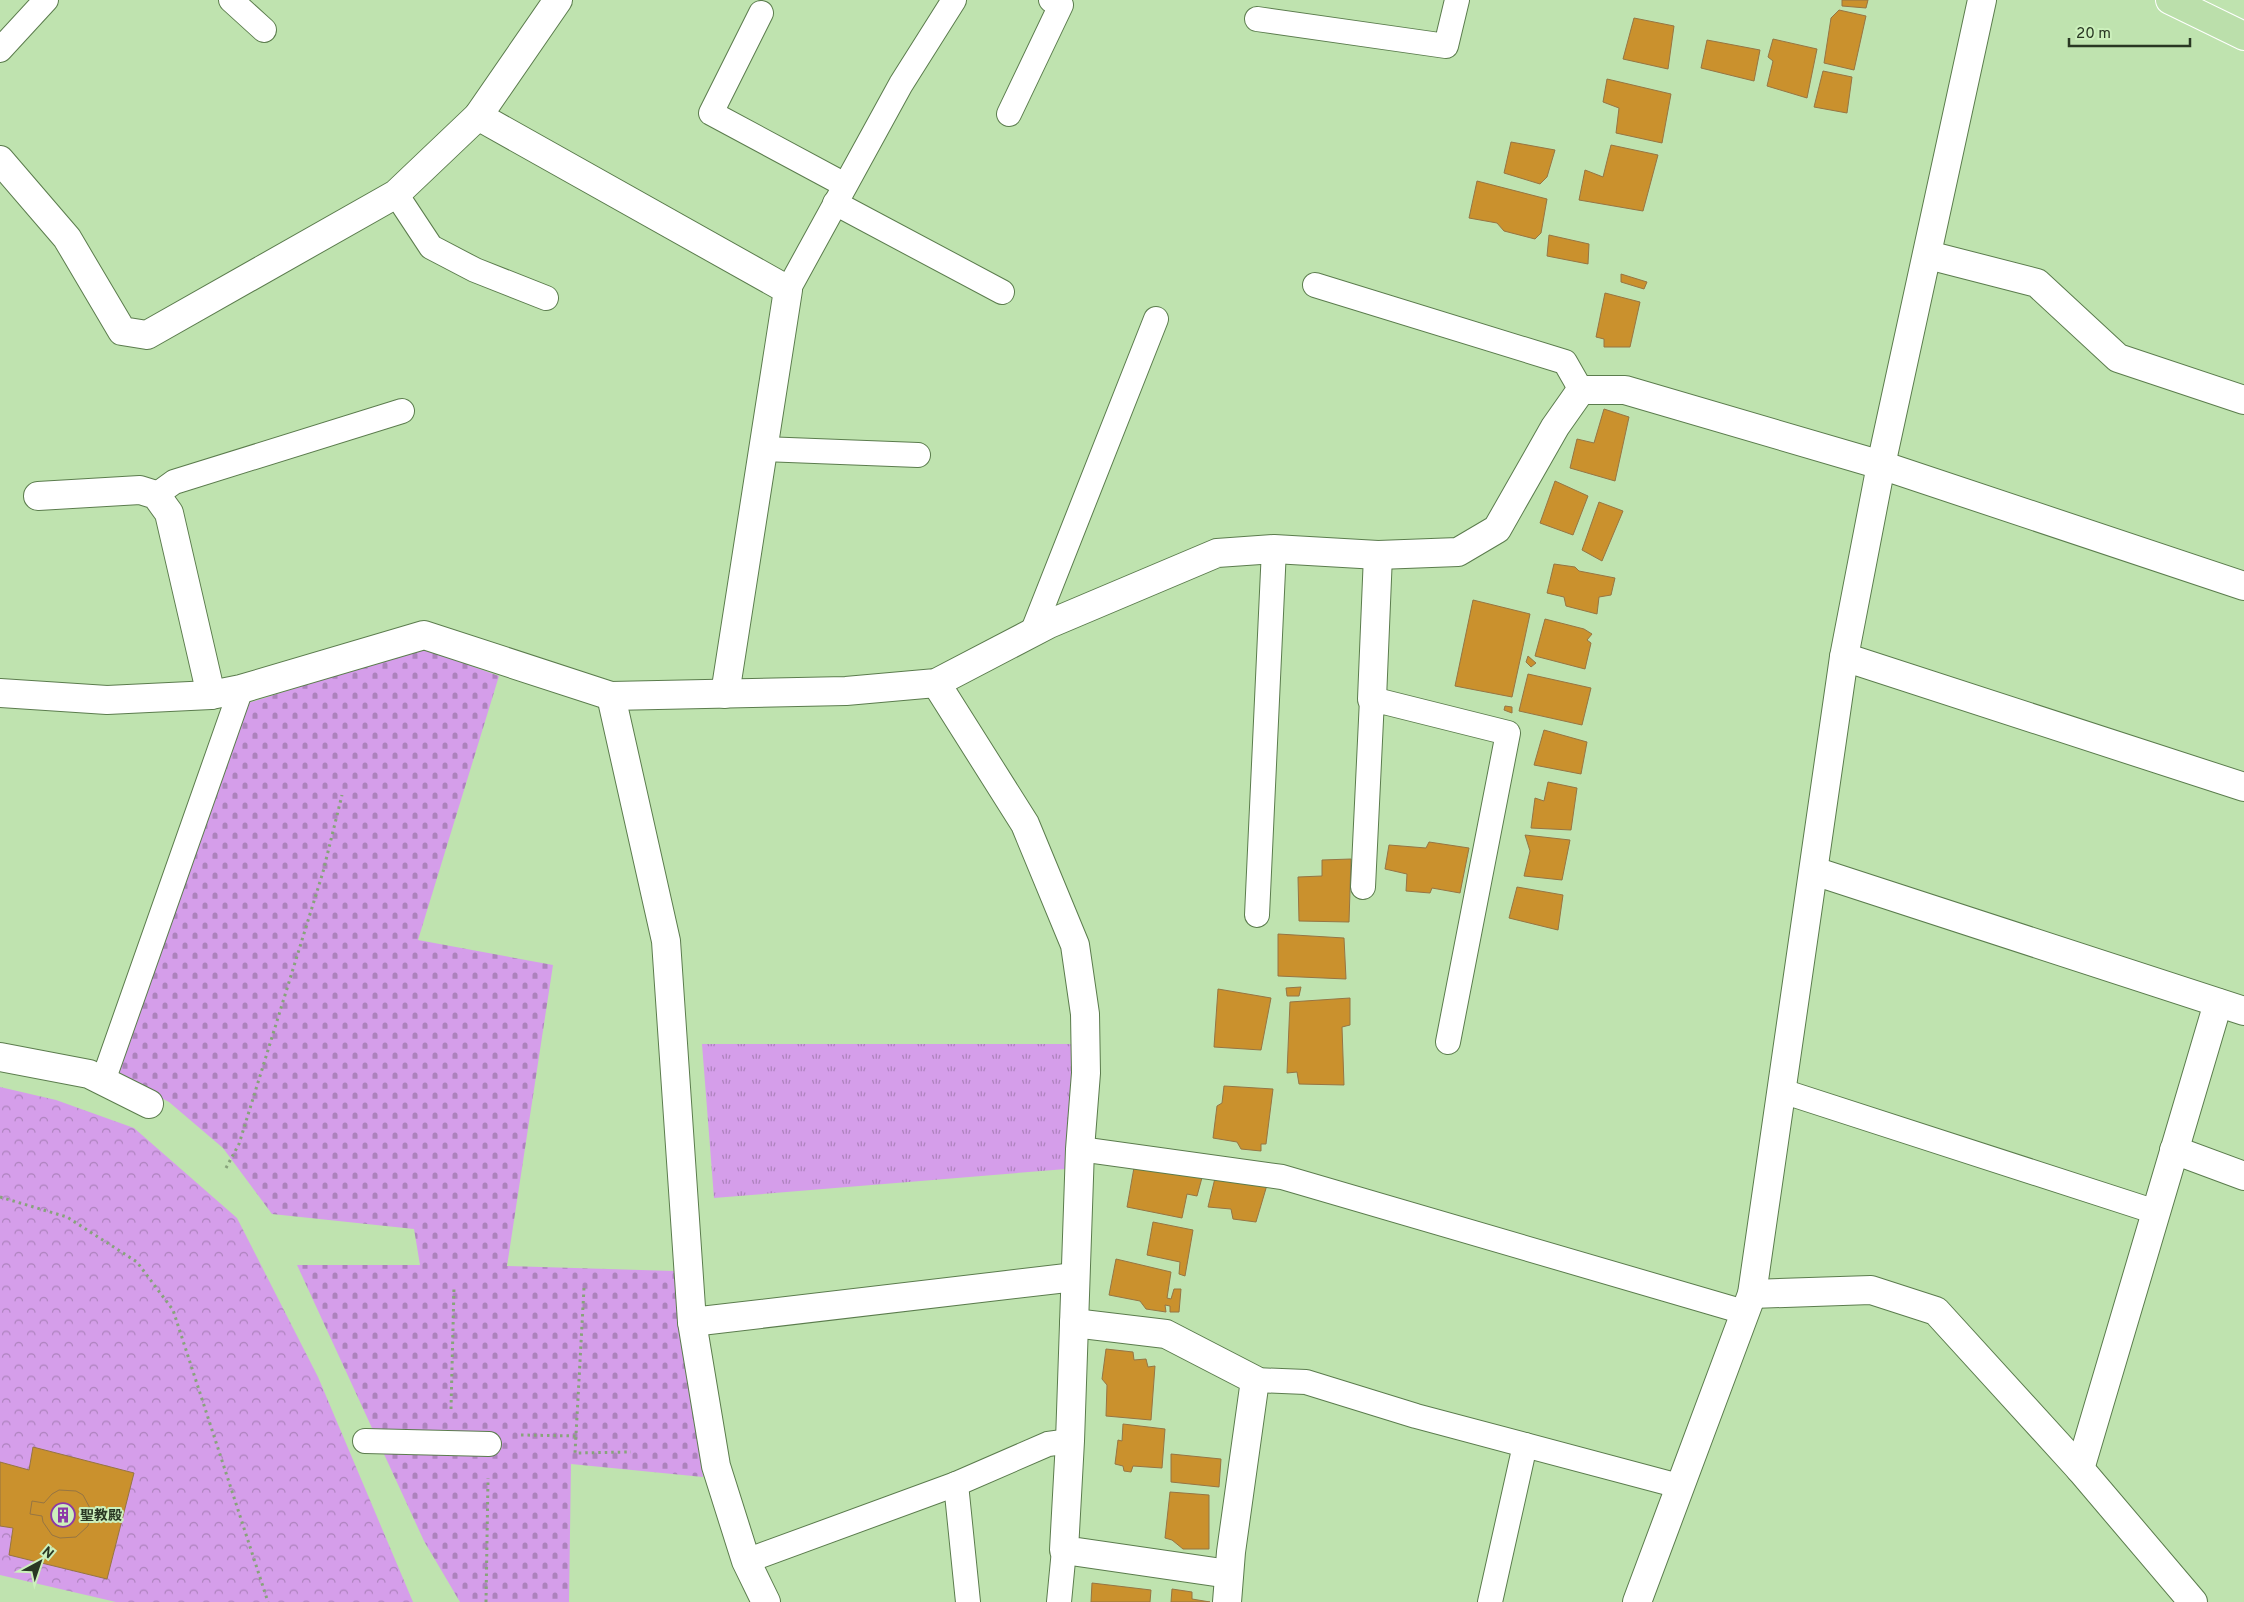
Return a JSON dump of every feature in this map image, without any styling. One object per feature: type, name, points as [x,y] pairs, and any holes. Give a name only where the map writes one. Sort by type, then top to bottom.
[{"type":"main road","points":[[2170,0],[2244,36]]},
{"type":"street","points":[[0,160],[67,238],[122,331],[147,335],[396,194],[478,116],[558,0]]},
{"type":"street","points":[[1636,1602],[1748,1303],[1782,1091],[1844,658],[1881,465],[1982,0]]},
{"type":"street","points":[[478,116],[788,290],[725,694]]},
{"type":"street","points":[[1928,255],[2037,283],[2118,358],[2244,400]]},
{"type":"street","points":[[0,693],[107,700],[211,695],[241,689],[424,635],[610,696],[846,691],[936,683],[1032,632],[1217,554],[1274,549],[1378,555],[1458,552],[1497,529],[1555,427],[1581,390],[1625,390],[1881,465],[2244,586]]},
{"type":"street","points":[[38,496],[140,490],[156,495],[169,513],[211,695]]},
{"type":"street","points":[[1372,699],[1378,555]]},
{"type":"street","points":[[1844,658],[2244,788]]},
{"type":"street","points":[[936,683],[1026,824],[1075,945],[1086,1024],[1086,1073],[1080,1149],[1070,1441],[1064,1550],[1229,1574]]},
{"type":"street","points":[[610,696],[666,941],[692,1322],[716,1466],[746,1561],[766,1602]]},
{"type":"street","points":[[1814,871],[2244,1011]]},
{"type":"street","points":[[2080,1469],[2218,1003]]},
{"type":"street","points":[[0,1057],[89,1074],[149,1104]]},
{"type":"street","points":[[2174,1150],[2244,1176]]},
{"type":"street","points":[[692,1322],[1075,1277]]},
{"type":"street","points":[[1748,1303],[1872,1290],[1936,1311],[2080,1469],[2192,1602]]},
{"type":"street","points":[[1074,1322],[1166,1334],[1255,1380],[1229,1574],[1227,1602]]},
{"type":"lane","points":[[0,50],[46,0]]},
{"type":"lane","points":[[231,0],[264,30]]},
{"type":"lane","points":[[788,290],[902,84],[954,0]]},
{"type":"lane","points":[[1009,114],[1061,5],[1051,0]]},
{"type":"lane","points":[[1257,19],[1446,46],[1457,0]]},
{"type":"lane","points":[[761,13],[712,113],[840,194],[1002,292]]},
{"type":"lane","points":[[396,194],[431,247],[474,270],[546,298]]},
{"type":"lane","points":[[1315,284],[1565,362],[1581,390]]},
{"type":"lane","points":[[1032,632],[1156,319]]},
{"type":"lane","points":[[156,495],[174,482],[402,411]]},
{"type":"lane","points":[[763,449],[918,455]]},
{"type":"lane","points":[[1257,915],[1274,549]]},
{"type":"lane","points":[[103,1081],[241,689]]},
{"type":"lane","points":[[1363,888],[1372,699],[1508,732],[1448,1042]]},
{"type":"lane","points":[[1782,1091],[2156,1212]]},
{"type":"lane","points":[[1080,1149],[1282,1177],[1748,1303]]},
{"type":"lane","points":[[1255,1380],[1306,1382],[1416,1416],[1680,1486]]},
{"type":"lane","points":[[365,1441],[489,1444]]},
{"type":"lane","points":[[746,1561],[956,1484],[1048,1444],[1070,1441]]},
{"type":"lane","points":[[1490,1602],[1525,1445]]},
{"type":"lane","points":[[956,1484],[968,1602]]},
{"type":"lane","points":[[1059,1602],[1064,1550]]},
{"type":"path","points":[[226,1168],[242,1135],[323,872],[342,795]]},
{"type":"path","points":[[0,1197],[67,1217],[137,1262],[173,1310],[268,1602]]},
{"type":"path","points":[[450,1443],[454,1287]]},
{"type":"path","points":[[584,1288],[575,1453],[631,1452]]},
{"type":"path","points":[[486,1602],[489,1444],[504,1435],[576,1436]]},
{"type":"green space","points":[[422,648],[499,676],[418,940],[553,965],[507,1266],[674,1271],[703,1477],[571,1464],[569,1602],[460,1602],[424,1541],[297,1265],[420,1265],[414,1229],[272,1214],[223,1148],[169,1102],[114,1073],[242,705]]},
{"type":"green space","points":[[702,1044],[1073,1044],[1066,1169],[714,1198]]},
{"type":"green space","points":[[0,1087],[56,1100],[134,1128],[237,1218],[318,1377],[413,1602],[116,1602],[0,1575]]},
{"type":"building","points":[[1842,0],[1868,0],[1866,8],[1842,6]]},
{"type":"building","points":[[1839,10],[1866,16],[1854,70],[1824,63],[1831,18]]},
{"type":"building","points":[[1634,18],[1674,26],[1668,69],[1623,59]]},
{"type":"building","points":[[1773,39],[1817,49],[1807,98],[1767,86],[1773,61],[1768,57]]},
{"type":"building","points":[[1707,40],[1760,50],[1754,81],[1701,68]]},
{"type":"building","points":[[1823,71],[1852,77],[1847,113],[1814,107]]},
{"type":"building","points":[[1607,79],[1671,94],[1662,143],[1616,133],[1619,108],[1603,102]]},
{"type":"building","points":[[1511,142],[1555,150],[1547,177],[1540,184],[1504,173]]},
{"type":"building","points":[[1611,145],[1658,155],[1643,211],[1579,200],[1585,170],[1603,177]]},
{"type":"building","points":[[1477,181],[1547,199],[1541,233],[1535,239],[1504,231],[1497,223],[1469,218]]},
{"type":"building","points":[[1549,235],[1589,244],[1588,264],[1547,256]]},
{"type":"building","points":[[1621,274],[1647,282],[1644,289],[1621,282]]},
{"type":"building","points":[[1605,293],[1640,302],[1630,347],[1604,347],[1604,339],[1596,337]]},
{"type":"building","points":[[1604,409],[1629,417],[1615,481],[1570,468],[1577,439],[1594,443]]},
{"type":"building","points":[[1555,481],[1588,496],[1573,535],[1540,523]]},
{"type":"building","points":[[1599,502],[1623,511],[1602,561],[1582,550]]},
{"type":"building","points":[[1554,564],[1575,567],[1579,571],[1615,578],[1611,595],[1599,597],[1597,614],[1566,606],[1564,597],[1547,593]]},
{"type":"building","points":[[1473,600],[1530,614],[1512,697],[1455,686]]},
{"type":"building","points":[[1545,619],[1584,629],[1592,634],[1587,640],[1591,643],[1585,669],[1535,656]]},
{"type":"building","points":[[1528,656],[1536,663],[1531,667],[1526,662]]},
{"type":"building","points":[[1528,674],[1591,688],[1582,725],[1519,711]]},
{"type":"building","points":[[1505,706],[1512,707],[1512,713],[1504,710]]},
{"type":"building","points":[[1544,730],[1587,742],[1581,774],[1534,765]]},
{"type":"building","points":[[1548,782],[1577,788],[1571,830],[1531,828],[1535,798],[1544,801]]},
{"type":"building","points":[[1525,835],[1570,840],[1562,880],[1524,876],[1530,851]]},
{"type":"building","points":[[1429,842],[1469,848],[1460,893],[1432,888],[1430,893],[1406,891],[1407,874],[1385,869],[1389,845],[1426,848]]},
{"type":"building","points":[[1351,859],[1349,922],[1299,921],[1298,877],[1322,876],[1322,860]]},
{"type":"building","points":[[1517,887],[1563,895],[1558,930],[1509,918]]},
{"type":"building","points":[[1278,934],[1344,938],[1346,979],[1278,976]]},
{"type":"building","points":[[1301,987],[1299,996],[1287,996],[1286,988]]},
{"type":"building","points":[[1218,989],[1271,998],[1261,1050],[1214,1047]]},
{"type":"building","points":[[1350,998],[1350,1025],[1342,1027],[1344,1085],[1299,1084],[1297,1072],[1287,1073],[1290,1002]]},
{"type":"building","points":[[1224,1086],[1273,1089],[1266,1144],[1261,1144],[1261,1151],[1241,1149],[1237,1142],[1213,1138],[1217,1106],[1222,1103]]},
{"type":"building","points":[[1135,1162],[1203,1174],[1197,1196],[1187,1194],[1182,1218],[1127,1207]]},
{"type":"building","points":[[1216,1174],[1267,1185],[1256,1222],[1233,1219],[1231,1209],[1208,1207]]},
{"type":"building","points":[[1153,1222],[1193,1230],[1185,1276],[1179,1274],[1180,1262],[1147,1255]]},
{"type":"building","points":[[1116,1259],[1171,1272],[1167,1298],[1171,1299],[1174,1289],[1181,1289],[1179,1312],[1170,1312],[1170,1306],[1165,1305],[1166,1312],[1146,1309],[1140,1301],[1109,1295]]},
{"type":"building","points":[[1106,1349],[1133,1352],[1134,1360],[1146,1359],[1148,1367],[1155,1366],[1151,1420],[1106,1416],[1107,1385],[1102,1379]]},
{"type":"building","points":[[1123,1424],[1165,1429],[1162,1468],[1133,1466],[1131,1472],[1124,1471],[1123,1466],[1115,1464],[1118,1440],[1122,1441]]},
{"type":"building","points":[[33,1447],[134,1473],[107,1579],[9,1555],[13,1528],[0,1526],[0,1462],[29,1470]]},
{"type":"building","points":[[1171,1454],[1221,1459],[1219,1487],[1171,1482]]},
{"type":"building","name":"聖教殿","points":[[59,1490],[76,1491],[83,1495],[91,1510],[88,1526],[76,1537],[60,1538],[52,1535],[43,1522],[42,1516],[30,1514],[32,1501],[44,1503],[52,1494]]},
{"type":"building","points":[[1170,1492],[1209,1495],[1209,1549],[1183,1549],[1172,1540],[1165,1538]]},
{"type":"building","points":[[1092,1583],[1151,1590],[1150,1602],[1091,1602]]},
{"type":"building","points":[[1172,1589],[1192,1592],[1192,1599],[1210,1602],[1171,1602]]},
{"type":"place","name":"聖教殿","points":[[63,1515]]}]
